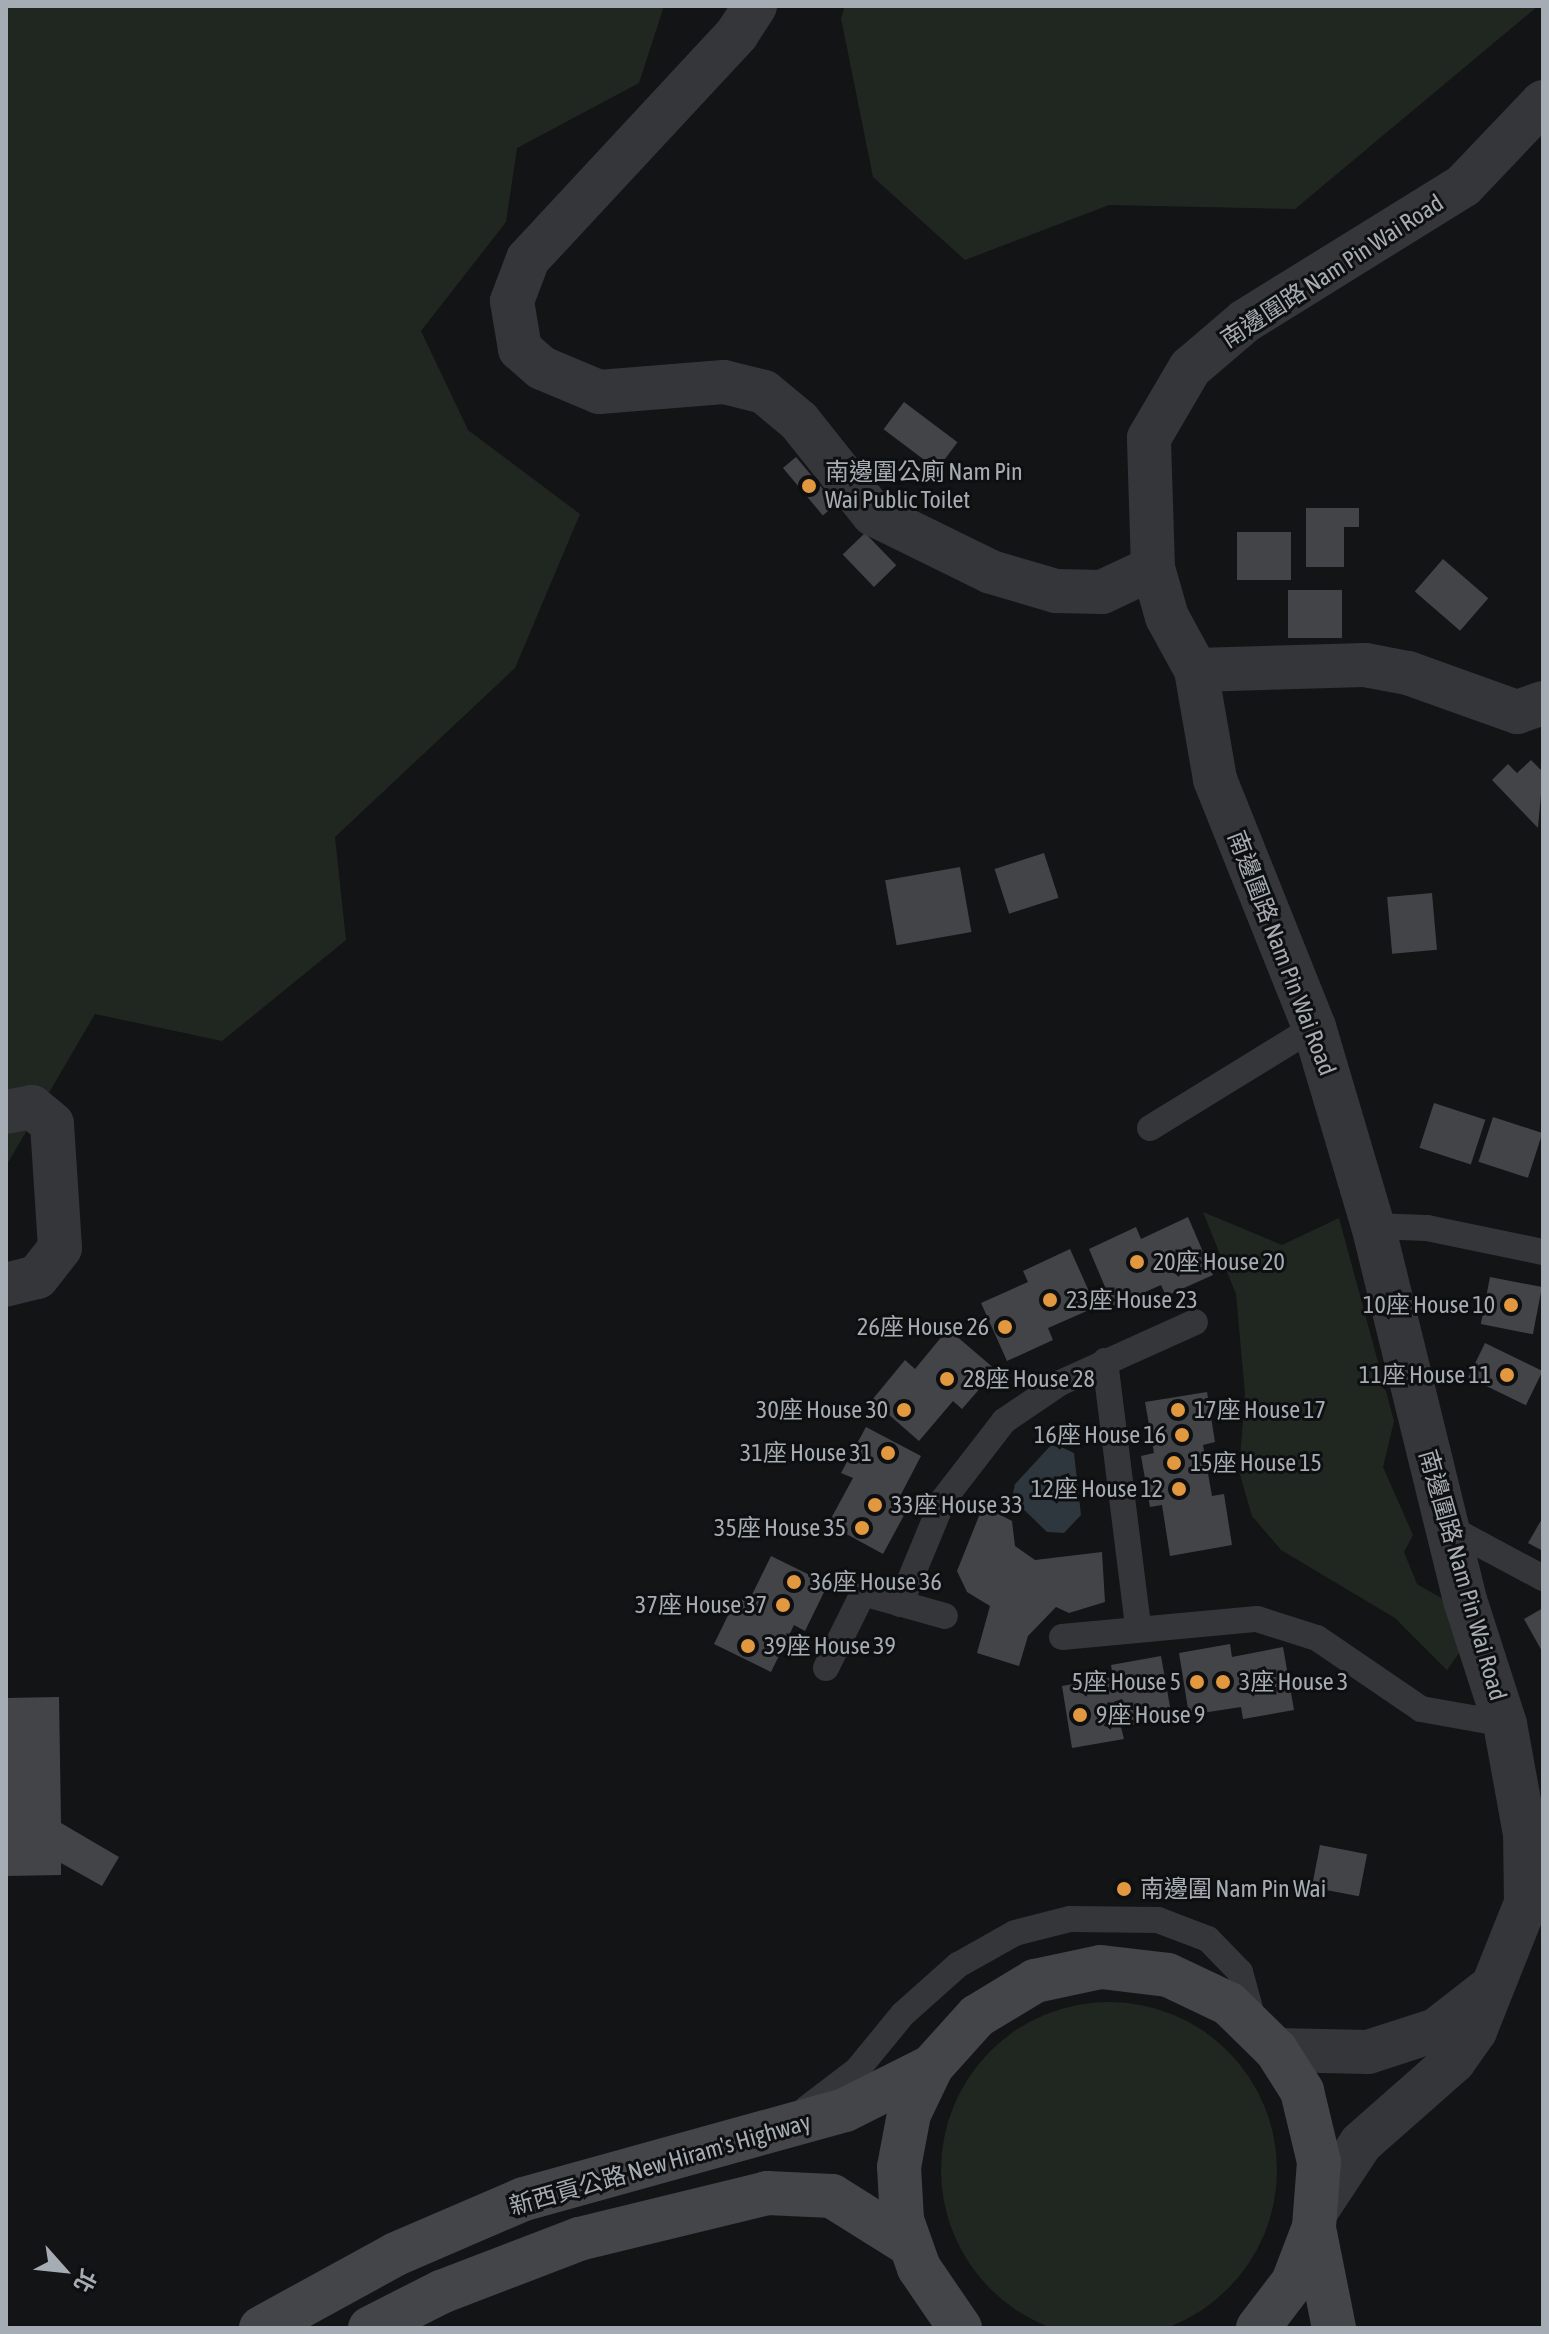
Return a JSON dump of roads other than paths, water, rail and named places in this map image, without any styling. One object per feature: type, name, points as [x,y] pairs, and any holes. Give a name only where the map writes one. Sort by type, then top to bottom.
[{"type":"main road","points":[[960,2328],[928,2308],[910,2245],[899,2167],[909,2114],[932,2066],[977,2016],[1067,1971],[1168,1975],[1199,1987],[1266,2038],[1313,2126],[1316,2219],[1334,2328]]},
{"type":"main road","name":"新西貢公路 New Hiram's Highway","points":[[261,2328],[396,2254],[524,2199],[764,2135],[845,2110],[932,2066]]},
{"type":"main road","name":"新西貢公路 New Hiram's Highway","points":[[370,2328],[566,2244],[767,2193],[832,2196],[910,2245]]},
{"type":"main road","points":[[1258,2328],[1293,2282],[1316,2219]]},
{"type":"street","points":[[755,6],[737,34],[528,259],[512,301],[520,349],[542,368],[599,392],[724,382],[764,392],[799,421],[873,514],[991,572],[1056,591],[1102,592],[1153,568]]},
{"type":"street","name":"南邊圍路 Nam Pin Wai Road","points":[[1316,2219],[1361,2143],[1454,2061],[1500,1978],[1535,1903],[1505,1724],[1446,1526],[1373,1226],[1314,1027],[1215,779],[1196,670],[1167,617],[1153,568],[1149,438],[1190,368],[1245,321],[1463,186],[1543,102]]},
{"type":"street","points":[[1196,670],[1365,665],[1408,673],[1517,712],[1543,703]]},
{"type":"street","points":[[6,1112],[32,1107],[52,1124],[60,1248],[37,1277],[6,1285]]},
{"type":"street","points":[[1266,2038],[1368,2052],[1436,2030],[1500,1978]]},
{"type":"lane","points":[[1150,1128],[1314,1027]]},
{"type":"lane","points":[[1373,1226],[1427,1228],[1543,1252]]},
{"type":"lane","points":[[900,1604],[943,1500],[980,1444],[1031,1400],[1105,1361],[1195,1322]]},
{"type":"lane","points":[[1105,1361],[1138,1627]]},
{"type":"lane","points":[[1446,1526],[1543,1578]]},
{"type":"lane","points":[[826,1668],[863,1593],[945,1616]]},
{"type":"lane","points":[[1062,1637],[1225,1616],[1288,1626],[1345,1653],[1421,1709],[1505,1724]]},
{"type":"lane","points":[[764,2135],[838,2088],[958,1965],[1047,1923],[1122,1915],[1208,1939],[1240,1972],[1266,2038]]},
{"type":"place","name":"南邊圍公廁 Nam Pin Wai Public Toilet","points":[[809,486]]},
{"type":"place","name":"20座 House 20","points":[[1137,1262]]},
{"type":"place","name":"23座 House 23","points":[[1050,1300]]},
{"type":"place","name":"10座 House 10","points":[[1511,1305]]},
{"type":"place","name":"26座 House 26","points":[[1005,1327]]},
{"type":"place","name":"11座 House 11","points":[[1507,1375]]},
{"type":"place","name":"28座 House 28","points":[[947,1379]]},
{"type":"place","name":"30座 House 30","points":[[904,1410]]},
{"type":"place","name":"17座 House 17","points":[[1178,1410]]},
{"type":"place","name":"16座 House 16","points":[[1182,1435]]},
{"type":"place","name":"31座 House 31","points":[[888,1453]]},
{"type":"place","name":"15座 House 15","points":[[1174,1463]]},
{"type":"place","name":"12座 House 12","points":[[1179,1489]]},
{"type":"place","name":"33座 House 33","points":[[875,1505]]},
{"type":"place","name":"35座 House 35","points":[[862,1528]]},
{"type":"place","name":"36座 House 36","points":[[794,1582]]},
{"type":"place","name":"37座 House 37","points":[[783,1605]]},
{"type":"place","name":"39座 House 39","points":[[748,1646]]},
{"type":"place","name":"5座 House 5","points":[[1197,1682]]},
{"type":"place","name":"3座 House 3","points":[[1223,1682]]},
{"type":"place","name":"9座 House 9","points":[[1080,1715]]},
{"type":"place","name":"南邊圍 Nam Pin Wai","points":[[1124,1889]]}]
